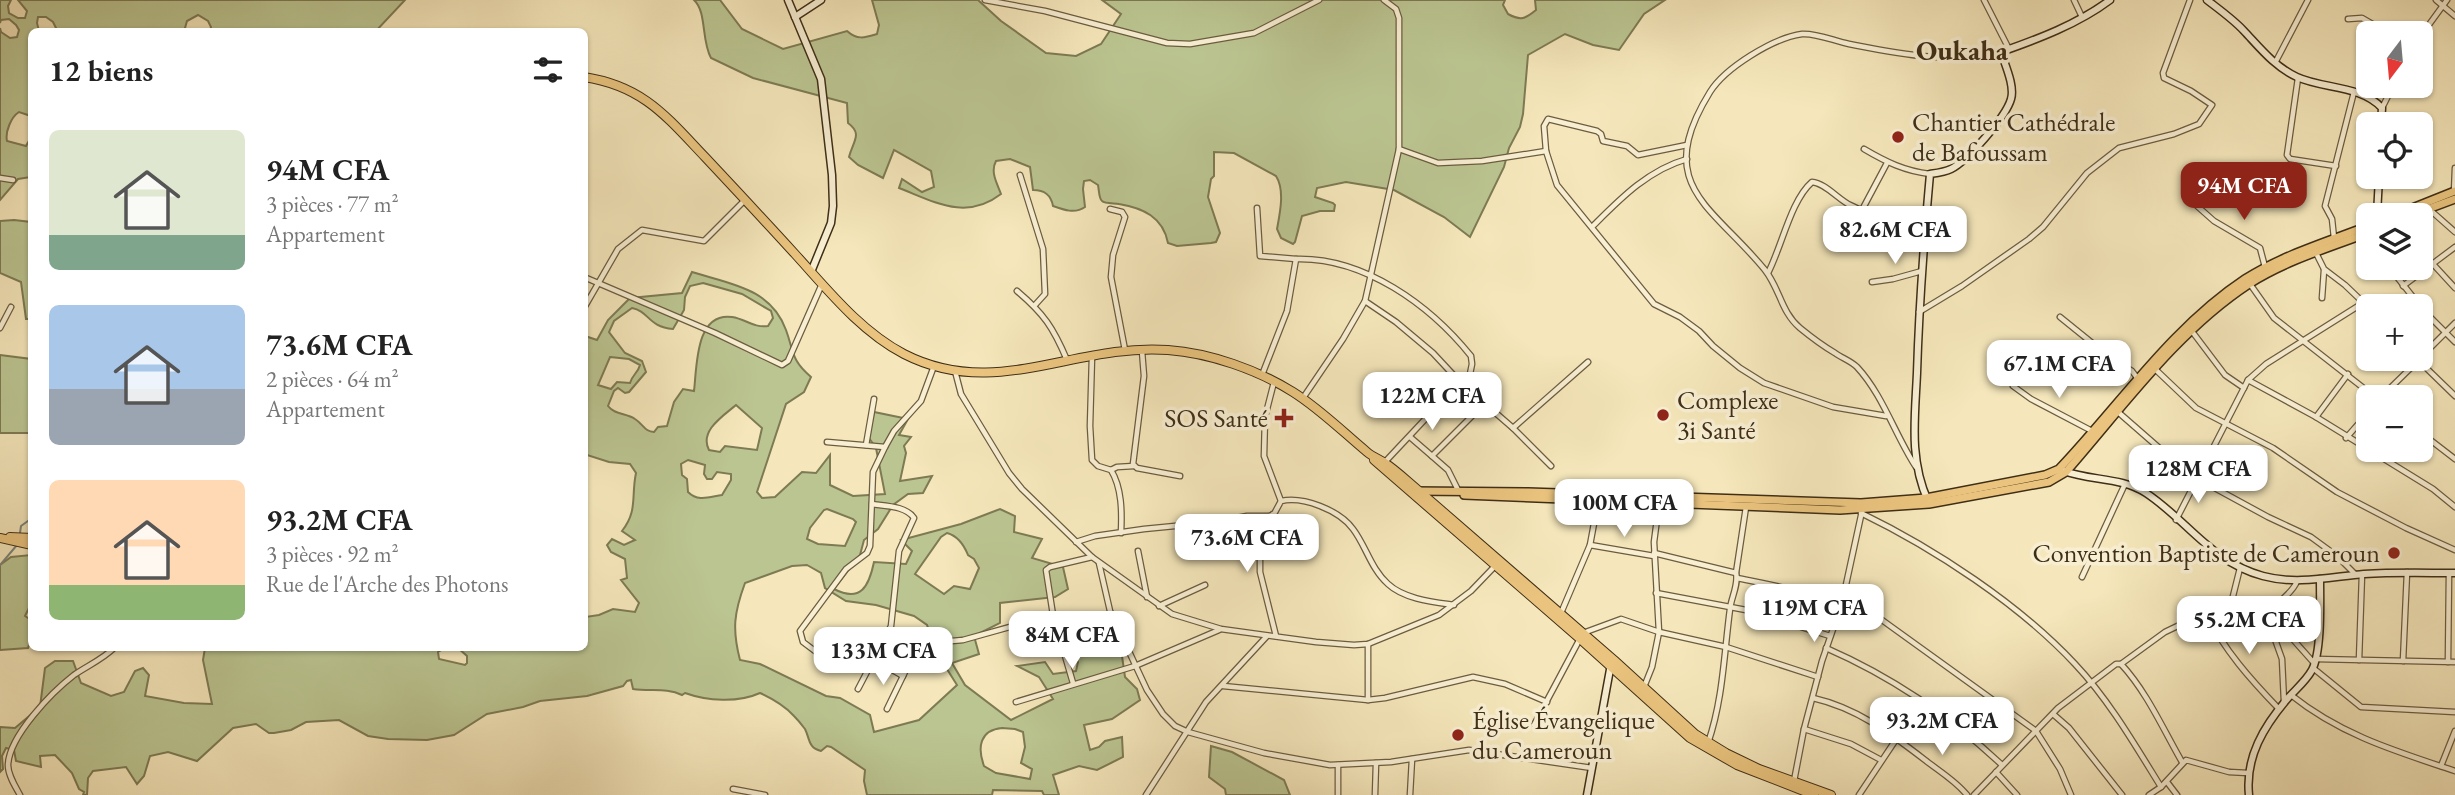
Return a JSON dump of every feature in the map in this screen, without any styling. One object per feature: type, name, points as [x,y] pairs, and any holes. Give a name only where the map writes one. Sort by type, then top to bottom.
[{"type":"highway","points":[[588,78],[622,86],[651,103],[745,199],[854,317],[890,346],[934,366],[955,372],[1004,373],[1125,351],[1168,350],[1213,359],[1274,381],[1303,398],[1383,465],[1705,745],[1739,763],[1831,795]]},
{"type":"highway","points":[[0,537],[28,538]]},
{"type":"highway","points":[[0,537],[28,544]]},
{"type":"highway","points":[[1497,563],[1560,614],[1581,635]]},
{"type":"highway","points":[[1793,784],[1814,795]]},
{"type":"main road","points":[[2433,207],[2455,194]]},
{"type":"main road","points":[[2429,203],[2455,194]]},
{"type":"main road","points":[[2248,281],[2334,238],[2356,232]]},
{"type":"main road","points":[[2062,471],[2139,379],[2190,328],[2248,281],[2266,268],[2356,233]]},
{"type":"main road","points":[[1416,493],[1528,495],[1598,502],[1630,500],[1659,504],[1861,509],[1928,501],[2062,471],[2118,412],[2190,328]]},
{"type":"main road","points":[[1416,493],[1458,490],[1861,509]]},
{"type":"street","points":[[788,0],[821,79],[832,175],[831,223],[811,272]]},
{"type":"street","points":[[795,17],[821,0]]},
{"type":"street","points":[[985,0],[1045,11],[1167,43],[1190,44],[1254,33],[1319,0]]},
{"type":"street","points":[[1303,398],[1343,340],[1365,301],[1399,149],[1399,18],[1396,9],[1384,0]]},
{"type":"street","points":[[1984,0],[2009,49]]},
{"type":"street","points":[[2074,0],[2082,18]]},
{"type":"street","points":[[1928,501],[1916,467],[1900,444],[1873,388],[1858,368],[1808,334],[1787,316],[1768,273],[1721,224],[1695,192],[1689,178],[1687,159],[1687,144],[1692,125],[1719,79],[1735,65],[1801,34],[1942,57],[2001,52],[2082,18],[2110,0]]},
{"type":"street","points":[[1918,313],[2029,239],[2087,173],[2119,148],[2174,134],[2199,124],[2212,105],[2191,91],[2170,83],[2163,73],[2190,0]]},
{"type":"street","points":[[2207,0],[2244,31],[2275,63],[2298,78],[2354,92],[2382,108]]},
{"type":"street","points":[[2275,63],[2308,0]]},
{"type":"street","points":[[2436,0],[2455,16]]},
{"type":"street","points":[[2432,21],[2447,0]]},
{"type":"street","points":[[2348,19],[2366,21]]},
{"type":"street","points":[[1864,149],[1887,163],[1910,171],[1930,174],[1953,168],[1969,154],[2007,108],[2011,99],[2012,90],[2001,52]]},
{"type":"street","points":[[2298,78],[2288,158],[2336,166]]},
{"type":"street","points":[[2334,238],[2332,219],[2325,206],[2354,92]]},
{"type":"street","points":[[2382,112],[2387,98]]},
{"type":"street","points":[[1687,144],[1638,155],[1627,146],[1603,141],[1597,131],[1548,119],[1544,126],[1546,151],[1557,184],[1654,304],[1680,317],[1740,368],[1764,383],[1833,407],[1861,414],[1887,416]]},
{"type":"street","points":[[1399,149],[1438,163],[1482,162],[1546,151]]},
{"type":"street","points":[[1593,226],[1637,185],[1667,166],[1687,159]]},
{"type":"street","points":[[1862,210],[1887,163]]},
{"type":"street","points":[[2455,168],[2455,194]]},
{"type":"street","points":[[1916,467],[1918,313],[1930,174]]},
{"type":"street","points":[[1020,175],[1043,249],[1045,293],[1035,305]]},
{"type":"street","points":[[0,178],[12,180]]},
{"type":"street","points":[[1768,273],[1779,252],[1796,202],[1809,184],[1817,182],[1839,199],[1862,210],[1899,224],[1925,230]]},
{"type":"street","points":[[2188,198],[2214,221],[2260,248],[2266,268]]},
{"type":"street","points":[[588,302],[618,249],[642,230],[656,230],[704,241],[745,199]]},
{"type":"street","points":[[1257,208],[1260,256],[1330,263],[1385,282],[1419,303],[1471,356],[1470,374],[1383,465]]},
{"type":"street","points":[[1110,209],[1122,212],[1125,217],[1113,256],[1111,276],[1125,351]]},
{"type":"street","points":[[2433,213],[2455,232]]},
{"type":"street","points":[[2433,262],[2455,247]]},
{"type":"street","points":[[2315,249],[2324,269],[2356,296]]},
{"type":"street","points":[[1262,376],[1287,311],[1296,259]]},
{"type":"street","points":[[2433,264],[2455,288]]},
{"type":"street","points":[[2322,298],[2324,269]]},
{"type":"street","points":[[1872,282],[1922,271]]},
{"type":"street","points":[[588,279],[715,333],[782,366],[788,361],[822,284]]},
{"type":"street","points":[[2399,280],[2409,294]]},
{"type":"street","points":[[2403,286],[2411,280]]},
{"type":"street","points":[[2248,281],[2274,318],[2361,385]]},
{"type":"street","points":[[1017,290],[1035,305],[1052,326],[1067,360]]},
{"type":"street","points":[[1365,301],[1424,345],[1551,466]]},
{"type":"street","points":[[0,328],[11,307]]},
{"type":"street","points":[[2176,520],[2248,380],[2257,370],[2303,340],[2356,311]]},
{"type":"street","points":[[2060,317],[2139,379]]},
{"type":"street","points":[[2433,321],[2455,342]]},
{"type":"street","points":[[2433,345],[2455,323]]},
{"type":"street","points":[[2190,328],[2225,375],[2244,388]]},
{"type":"street","points":[[1134,466],[1144,376],[1142,350]]},
{"type":"street","points":[[1092,356],[1090,451],[1094,464],[1111,470],[1117,483],[1121,533]]},
{"type":"street","points":[[1513,428],[1588,362]]},
{"type":"street","points":[[815,651],[803,642],[800,631],[846,569],[866,553],[872,536],[873,472],[894,431],[921,401],[934,366]]},
{"type":"street","points":[[2155,369],[2187,401],[2273,449],[2337,492],[2406,528],[2454,547]]},
{"type":"street","points":[[2393,385],[2407,371]]},
{"type":"street","points":[[2431,371],[2455,396]]},
{"type":"street","points":[[955,372],[961,394],[1009,473],[1022,489],[1092,558],[1172,614],[1221,629],[1345,645],[1368,644],[1413,628],[1455,605],[1497,563]]},
{"type":"street","points":[[2316,417],[2348,374]]},
{"type":"street","points":[[2248,380],[2316,417],[2346,438],[2433,489],[2455,507]]},
{"type":"street","points":[[1274,381],[1265,417],[1264,456],[1281,501]]},
{"type":"street","points":[[2013,386],[2031,400],[2093,431]]},
{"type":"street","points":[[866,445],[874,399]]},
{"type":"street","points":[[1432,456],[1484,404]]},
{"type":"street","points":[[2118,412],[2197,480],[2311,537],[2359,575],[2359,660]]},
{"type":"street","points":[[2346,438],[2356,427]]},
{"type":"street","points":[[1410,438],[1448,470],[1458,490]]},
{"type":"street","points":[[827,442],[885,447]]},
{"type":"street","points":[[2433,442],[2455,459]]},
{"type":"street","points":[[1111,470],[1134,466],[1180,476]]},
{"type":"street","points":[[2062,471],[2087,478],[2125,483],[2146,493],[2222,558],[2240,568],[2275,579],[2297,581],[2407,572],[2452,573],[2448,662]]},
{"type":"street","points":[[2082,577],[2125,483]]},
{"type":"street","points":[[1281,501],[1298,499],[1312,502],[1346,522],[1388,584],[1400,592],[1427,601],[1455,605]]},
{"type":"street","points":[[1276,636],[1260,572],[1260,554],[1273,514],[1281,501]]},
{"type":"street","points":[[1560,614],[1590,545],[1598,502]]},
{"type":"street","points":[[858,689],[891,626],[898,554],[914,519],[911,513],[904,510],[872,504]]},
{"type":"street","points":[[1641,690],[1652,667],[1659,632],[1654,554],[1659,504]]},
{"type":"street","points":[[1705,745],[1718,709],[1730,607],[1746,507]]},
{"type":"street","points":[[1793,784],[1818,677],[1842,603],[1861,509],[1982,586],[2051,640],[2091,682],[2146,759],[2161,787]]},
{"type":"street","points":[[1076,542],[1121,533],[1273,514]]},
{"type":"street","points":[[1590,545],[1654,554],[1801,591],[1842,603],[1882,620],[2036,731],[2060,769],[2071,795]]},
{"type":"street","points":[[1138,551],[1147,597]]},
{"type":"street","points":[[1073,684],[1053,615],[1046,574],[1048,568],[1092,558]]},
{"type":"street","points":[[1098,562],[1110,611],[1147,690],[1163,714],[1175,726],[1188,733],[1264,753],[1338,765],[1412,759],[1469,750],[1593,768]]},
{"type":"street","points":[[1974,795],[2053,714],[2109,668],[2120,664],[2165,632],[2232,600],[2240,568]]},
{"type":"street","points":[[2403,661],[2407,572]]},
{"type":"street","points":[[2249,795],[2248,773],[2255,747],[2314,664],[2320,579]]},
{"type":"street","points":[[2282,706],[2281,659],[2272,631],[2273,617],[2275,607],[2293,589],[2297,581]]},
{"type":"street","points":[[1158,606],[1205,584]]},
{"type":"street","points":[[1656,593],[1754,612],[1830,636]]},
{"type":"street","points":[[2206,613],[2230,654],[2282,706]]},
{"type":"street","points":[[887,709],[920,641],[926,635],[952,641],[963,640],[1053,615]]},
{"type":"street","points":[[2273,617],[2314,664],[2361,707],[2455,712]]},
{"type":"street","points":[[1534,725],[1581,635],[1621,619],[1659,632],[1726,647],[1818,677]]},
{"type":"street","points":[[1016,702],[1135,666],[1221,629]]},
{"type":"street","points":[[1146,795],[1206,702],[1267,635]]},
{"type":"street","points":[[1368,644],[1368,700]]},
{"type":"street","points":[[1826,648],[1875,672],[1921,700],[2002,765]]},
{"type":"street","points":[[20,795],[8,766],[13,745],[53,694],[110,651]]},
{"type":"street","points":[[875,660],[903,676]]},
{"type":"street","points":[[2314,664],[2359,660],[2455,662]]},
{"type":"street","points":[[1587,795],[1612,662]]},
{"type":"street","points":[[2120,664],[2150,704],[2182,762]]},
{"type":"street","points":[[1222,685],[1368,700],[1473,677],[1505,684],[1547,702]]},
{"type":"street","points":[[2291,695],[2311,711],[2357,737],[2455,771]]},
{"type":"street","points":[[1813,698],[1852,710],[1897,738],[1967,795]]},
{"type":"street","points":[[2053,714],[2069,728],[2122,795]]},
{"type":"street","points":[[1804,729],[1851,744],[1881,760]]},
{"type":"street","points":[[2441,766],[2455,731]]},
{"type":"street","points":[[1859,795],[1897,738]]},
{"type":"street","points":[[1410,795],[1412,759]]},
{"type":"street","points":[[2149,795],[2161,787],[2186,760],[2229,772],[2248,773]]},
{"type":"street","points":[[1375,795],[1376,763]]},
{"type":"street","points":[[1338,765],[1338,795]]},
{"type":"street","points":[[1996,772],[2017,795]]},
{"type":"street","points":[[2167,781],[2177,795]]},
{"type":"street","points":[[733,789],[765,795]]},
{"type":"green space","points":[[0,0],[11,0],[9,13],[25,18],[27,11],[18,0],[405,0],[379,28],[211,28],[208,21],[198,15],[187,21],[185,28],[56,28],[46,17],[38,17],[38,28],[28,28],[28,115],[19,112],[16,114],[7,133],[7,141],[26,146],[28,142],[28,177],[18,179],[0,200],[0,28],[1,32],[10,38],[17,37],[19,30],[9,19],[1,20],[0,23]]},
{"type":"green space","points":[[694,0],[720,0],[742,29],[783,49],[847,31],[861,37],[877,34],[879,25],[872,0],[978,0],[1001,21],[1046,53],[1076,56],[1101,44],[1121,14],[1102,0],[1505,0],[1503,5],[1508,14],[1520,18],[1536,10],[1535,0],[1665,0],[1644,14],[1619,50],[1593,45],[1565,34],[1528,55],[1520,127],[1470,237],[1444,217],[1394,190],[1346,182],[1317,188],[1315,197],[1333,203],[1334,211],[1320,211],[1302,216],[1293,244],[1281,238],[1277,229],[1281,195],[1276,176],[1234,153],[1214,152],[1214,176],[1208,197],[1220,233],[1216,242],[1177,246],[1168,243],[1162,227],[1151,215],[1136,208],[1102,201],[1098,185],[1090,180],[1084,181],[1085,207],[1073,211],[1053,206],[1047,194],[1033,190],[1030,167],[1010,159],[996,161],[994,165],[1001,194],[975,206],[950,206],[899,188],[902,179],[922,192],[934,187],[931,171],[894,150],[883,178],[858,165],[849,157],[856,134],[848,123],[847,103],[753,78],[711,58],[701,12]]},
{"type":"green space","points":[[0,221],[28,222],[28,319],[21,282],[0,273]]},
{"type":"green space","points":[[692,272],[760,296],[779,316],[796,360],[811,377],[804,392],[786,404],[757,492],[762,498],[775,497],[802,472],[816,473],[830,455],[830,485],[853,496],[885,494],[876,448],[869,438],[874,412],[908,419],[899,435],[911,437],[904,446],[906,453],[900,481],[932,476],[923,493],[908,494],[893,505],[878,529],[864,540],[860,555],[834,589],[851,594],[862,590],[874,562],[906,564],[912,551],[901,540],[961,524],[1000,509],[1015,516],[1014,532],[1042,539],[1032,558],[1063,567],[1068,589],[1055,597],[1000,603],[1000,623],[974,636],[979,654],[952,663],[965,685],[1011,720],[1053,699],[1039,677],[1017,666],[1045,662],[1053,674],[1076,671],[1078,662],[1071,652],[1104,641],[1122,656],[1125,677],[1137,689],[1140,700],[1112,719],[1084,725],[1090,750],[1105,741],[1122,737],[1123,757],[1097,770],[1079,766],[1053,775],[1059,795],[1044,795],[1042,791],[993,790],[992,795],[867,795],[865,770],[831,747],[827,746],[821,751],[814,748],[805,729],[795,717],[765,695],[760,693],[732,700],[703,698],[670,691],[633,689],[631,680],[623,686],[587,696],[540,701],[487,714],[454,735],[427,740],[368,736],[339,720],[306,722],[291,730],[274,733],[269,733],[256,724],[233,728],[197,761],[168,752],[150,756],[144,776],[137,784],[126,767],[93,771],[88,778],[87,795],[83,795],[84,792],[79,789],[72,773],[55,755],[40,756],[41,767],[16,761],[14,750],[6,748],[2,756],[3,769],[0,772],[0,727],[15,728],[40,707],[45,668],[55,661],[73,661],[81,683],[111,696],[124,692],[135,671],[143,668],[149,675],[145,696],[184,703],[212,704],[203,660],[204,651],[440,651],[439,659],[465,665],[467,656],[461,651],[588,651],[588,617],[613,609],[635,612],[639,603],[621,580],[627,578],[625,559],[611,552],[607,545],[612,539],[624,545],[635,540],[622,531],[632,510],[636,473],[630,464],[609,462],[588,455],[588,337],[597,340],[608,320],[630,298],[682,293]],"holes":[[[703,283],[742,294],[771,311],[773,318],[768,326],[758,326],[732,317],[720,318],[711,323],[700,343],[694,391],[683,389],[674,402],[667,426],[658,427],[651,432],[635,419],[608,406],[614,391],[618,388],[625,393],[629,392],[646,372],[642,361],[625,353],[609,332],[614,321],[632,308],[642,312],[658,325],[673,329],[684,310],[685,297],[690,286]],[[610,357],[629,359],[640,365],[630,383],[617,382],[611,389],[598,385]],[[736,405],[762,428],[757,450],[725,446],[720,452],[709,450],[707,436],[710,430]],[[688,460],[705,465],[704,474],[707,479],[712,479],[717,472],[731,474],[731,480],[722,495],[700,498],[688,492],[687,479],[682,475],[681,464]],[[824,510],[856,522],[845,546],[818,544],[807,539],[810,528]],[[947,533],[954,536],[974,559],[979,568],[970,589],[954,586],[944,594],[915,574],[941,537]],[[807,565],[821,573],[825,588],[846,601],[876,605],[914,616],[927,625],[935,650],[957,685],[919,720],[874,732],[870,715],[840,698],[826,696],[760,664],[740,660],[735,621],[745,583],[792,566]],[[995,729],[1015,729],[1023,732],[1025,747],[1021,763],[1032,769],[1030,779],[996,773],[984,766],[982,741]]]},
{"type":"green space","points":[[0,355],[28,359],[28,433],[0,433]]},
{"type":"green space","points":[[28,555],[28,610],[25,616],[28,618],[28,648],[0,650],[0,565],[11,557]]},
{"type":"green space","points":[[1211,746],[1232,752],[1284,780],[1290,795],[1226,795],[1225,789],[1209,777]]},
{"type":"waterway","points":[[20,533],[21,526],[28,521]]},
{"type":"waterway","points":[[0,565],[17,545]]},
{"type":"place","name":"Chantier Cathédrale de Bafoussam","points":[[1898,137]]},
{"type":"place","name":"Complexe 3i Santé","points":[[1663,415]]},
{"type":"place","name":"SOS Santé","points":[[1284,418]]},
{"type":"place","name":"Convention Baptiste de Cameroun","points":[[2394,553]]},
{"type":"place","name":"Église Évangelique du Cameroun","points":[[1458,735]]},
{"type":"district","name":"Oukaha","points":[[1962,50]]}]
